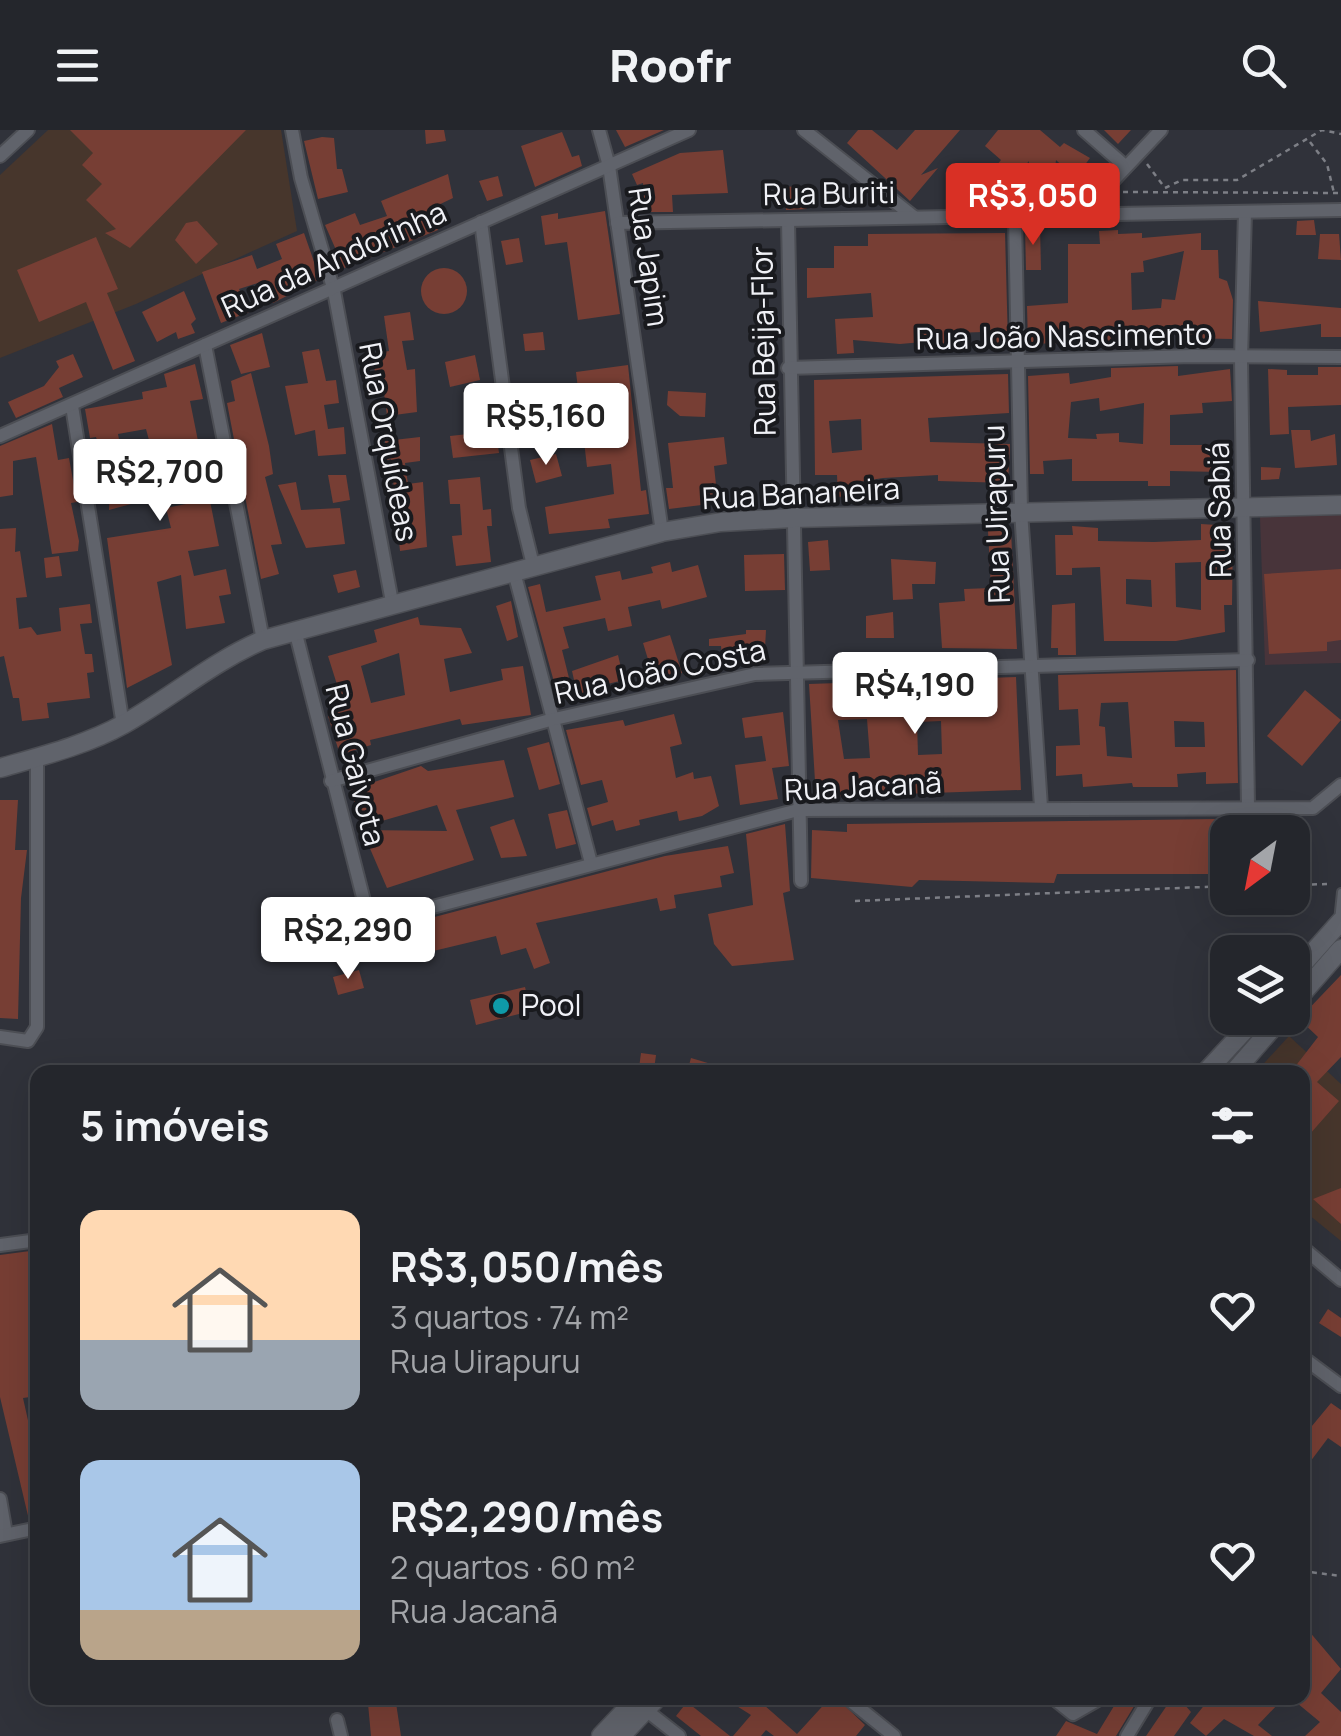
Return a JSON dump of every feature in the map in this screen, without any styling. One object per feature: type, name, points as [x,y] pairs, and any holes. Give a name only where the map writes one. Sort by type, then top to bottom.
[{"type":"street","points":[[0,156],[28,130]]},
{"type":"street","name":"Rua Orquídeas","points":[[292,130],[300,178],[334,291],[392,602]]},
{"type":"street","name":"Rua Japim","points":[[599,130],[609,166],[662,532]]},
{"type":"street","name":"Rua da Andorinha","points":[[0,436],[334,291],[689,130]]},
{"type":"street","points":[[804,130],[914,217]]},
{"type":"street","points":[[1084,130],[1125,166]]},
{"type":"street","points":[[1080,216],[1161,130]]},
{"type":"street","name":"Rua Buriti","points":[[617,223],[1341,210]]},
{"type":"street","name":"Rua Sabiá","points":[[1245,212],[1242,359],[1248,806]]},
{"type":"street","name":"Rua Uirapuru","points":[[1015,218],[1021,511],[1028,664],[1041,807]]},
{"type":"street","name":"Rua Beija-Flor","points":[[788,220],[801,881]]},
{"type":"street","points":[[481,222],[519,508],[533,566]]},
{"type":"street","points":[[205,345],[263,640]]},
{"type":"street","name":"Rua João Nascimento","points":[[788,368],[1192,356],[1341,356]]},
{"type":"street","points":[[72,406],[122,725]]},
{"type":"street","name":"Rua Bananeira","points":[[0,768],[122,725],[225,656],[263,640],[662,532],[721,522],[793,518],[1341,505]]},
{"type":"street","points":[[514,572],[550,720],[591,862]]},
{"type":"street","name":"Rua Gaivota","points":[[295,630],[331,781],[364,901],[371,911]]},
{"type":"street","name":"Rua João Costa","points":[[331,781],[550,720],[755,674],[1248,660]]},
{"type":"street","points":[[0,1037],[33,1038],[37,1027],[37,757]]},
{"type":"street","name":"Rua Jacanã","points":[[371,911],[391,918],[798,810],[1313,808],[1340,788]]},
{"type":"street","points":[[1310,956],[1340,923]]},
{"type":"street","points":[[1310,984],[1341,949]]},
{"type":"street","points":[[1212,1065],[1240,1035]]},
{"type":"street","points":[[1240,1065],[1266,1035]]},
{"type":"street","points":[[0,1244],[30,1241]]},
{"type":"street","points":[[1310,1255],[1341,1280]]},
{"type":"street","points":[[1310,1363],[1341,1386]]},
{"type":"street","points":[[0,1499],[3,1535],[30,1530]]},
{"type":"street","points":[[600,1736],[638,1705]]},
{"type":"street","points":[[621,1736],[640,1705]]},
{"type":"street","points":[[647,1705],[679,1736]]},
{"type":"street","points":[[856,1705],[894,1736]]},
{"type":"street","points":[[1062,1705],[1074,1714],[1090,1705]]},
{"type":"street","points":[[1126,1736],[1146,1705]]},
{"type":"street","points":[[337,1720],[341,1736]]},
{"type":"lane","points":[[1340,923],[1341,892]]},
{"type":"path","points":[[1139,151],[1165,188],[1182,180],[1237,180],[1281,150],[1309,141],[1322,130],[1341,134]]},
{"type":"path","points":[[1309,141],[1327,164],[1334,193]]},
{"type":"path","points":[[1102,192],[1341,193]]},
{"type":"path","points":[[1310,885],[1341,884]]},
{"type":"path","points":[[855,901],[1210,887]]},
{"type":"path","points":[[1310,1572],[1341,1576]]},
{"type":"shaded area","points":[[48,130],[281,130],[297,231],[136,304],[0,358],[0,175]]},
{"type":"shaded area","points":[[1341,515],[1341,663],[1265,665],[1260,517]]},
{"type":"shaded area","points":[[1289,1036],[1341,1084],[1341,1241],[1310,1216],[1310,1065],[1262,1065]]},
{"type":"building","points":[[70,130],[246,130],[130,248],[105,233],[116,229],[86,200],[102,184],[82,165],[93,153]]},
{"type":"building","points":[[425,130],[444,130],[446,141],[426,144]]},
{"type":"building","points":[[616,130],[664,130],[625,147]]},
{"type":"building","points":[[858,130],[872,130],[897,150],[915,130],[960,130],[921,175],[938,168],[910,201],[847,143]]},
{"type":"building","points":[[998,130],[1040,130],[1060,147],[1064,143],[1090,158],[1075,178],[1056,160],[1052,195],[1026,192],[1029,161],[1003,192],[987,177],[1001,160],[985,146]]},
{"type":"building","points":[[1104,130],[1131,130],[1118,144]]},
{"type":"building","points":[[562,132],[572,157],[579,155],[582,166],[535,187],[521,146]]},
{"type":"building","points":[[334,138],[337,169],[342,169],[348,192],[318,199],[304,141]]},
{"type":"building","points":[[723,150],[728,193],[672,195],[673,212],[645,212],[643,183],[637,185],[632,174],[680,153]]},
{"type":"building","points":[[448,174],[453,198],[430,209],[438,230],[344,268],[325,225],[355,213],[360,225],[387,216],[381,201]]},
{"type":"building","points":[[498,176],[503,196],[487,201],[479,181]]},
{"type":"building","points":[[804,186],[807,209],[786,210],[784,187]]},
{"type":"building","points":[[605,211],[620,314],[578,320],[567,242],[545,245],[541,216],[558,213],[558,219]]},
{"type":"building","points":[[1314,220],[1316,235],[1296,235],[1297,221]]},
{"type":"building","points":[[197,221],[218,244],[196,264],[175,240],[186,223]]},
{"type":"building","points":[[1040,225],[1041,270],[1026,270],[1025,226]]},
{"type":"building","points":[[1099,231],[1142,233],[1142,238],[1201,233],[1201,250],[1218,250],[1219,278],[1227,281],[1233,300],[1232,339],[1183,338],[1182,327],[1154,328],[1154,337],[1134,336],[1134,341],[1028,344],[1027,306],[1068,303],[1068,244],[1100,244]],"holes":[[[1184,251],[1175,300],[1162,299],[1161,308],[1132,310],[1131,273],[1144,272],[1143,261]]]},
{"type":"building","points":[[304,233],[320,279],[273,303],[264,281],[239,289],[249,312],[221,323],[202,272],[252,255],[257,269],[282,259],[276,244]]},
{"type":"building","points":[[1005,233],[1008,343],[985,343],[984,332],[952,333],[953,346],[934,346],[934,341],[900,344],[853,340],[854,353],[837,354],[835,319],[873,317],[871,293],[807,298],[807,268],[834,268],[834,246],[868,246],[868,234]]},
{"type":"building","points":[[1320,234],[1339,234],[1341,260],[1318,259]]},
{"type":"building","points":[[96,237],[118,289],[107,293],[135,361],[113,370],[86,302],[39,322],[17,270]]},
{"type":"building","points":[[519,238],[523,262],[506,265],[501,241]]},
{"type":"building","points":[[444,268],[461,274],[467,291],[461,308],[444,314],[427,308],[421,291],[427,274]]},
{"type":"building","points":[[184,291],[196,319],[191,324],[195,333],[178,339],[176,332],[157,342],[142,312]]},
{"type":"building","points":[[1258,301],[1341,308],[1341,337],[1321,337],[1321,324],[1260,332]]},
{"type":"building","points":[[410,312],[414,340],[402,341],[407,370],[415,369],[417,412],[387,416],[381,371],[375,372],[372,354],[389,351],[384,316]]},
{"type":"building","points":[[543,332],[545,350],[525,351],[523,334]]},
{"type":"building","points":[[262,333],[270,367],[241,374],[230,345]]},
{"type":"building","points":[[319,349],[326,381],[336,380],[339,403],[324,405],[328,429],[344,427],[346,454],[318,456],[315,430],[295,435],[285,386],[308,383],[302,352]]},
{"type":"building","points":[[73,354],[83,377],[59,388],[63,397],[16,418],[8,402],[44,386],[59,367],[56,361]]},
{"type":"building","points":[[475,355],[480,380],[450,387],[445,362]]},
{"type":"building","points":[[195,364],[203,399],[190,401],[219,546],[188,551],[194,576],[226,569],[231,594],[219,596],[225,623],[186,629],[181,575],[157,582],[172,665],[127,688],[107,538],[171,528],[166,508],[186,504],[172,450],[153,455],[146,429],[118,434],[131,504],[109,510],[110,480],[96,437],[90,438],[85,409],[143,399],[142,392],[167,387],[164,374]]},
{"type":"building","points":[[628,365],[641,491],[646,490],[649,514],[608,519],[610,528],[549,534],[545,507],[614,494],[611,464],[587,467],[576,372]]},
{"type":"building","points":[[1178,366],[1178,376],[1230,369],[1232,401],[1202,403],[1203,413],[1170,415],[1170,445],[1219,445],[1222,472],[1170,471],[1170,486],[1148,486],[1148,481],[1072,481],[1072,459],[1043,461],[1044,474],[1030,474],[1028,376],[1069,373],[1070,384],[1111,377],[1111,368]],"holes":[[[1099,398],[1100,411],[1144,403],[1143,444],[1119,442],[1119,433],[1096,434],[1097,439],[1068,438],[1071,402]]]},
{"type":"building","points":[[1318,367],[1341,367],[1341,405],[1288,407],[1289,434],[1270,435],[1268,369],[1287,370],[1287,375],[1318,375]]},
{"type":"building","points":[[251,373],[273,474],[265,477],[282,544],[271,545],[279,574],[261,579],[227,403],[235,401],[231,381]]},
{"type":"building","points":[[1008,374],[1009,413],[928,418],[930,442],[1010,444],[1008,483],[938,481],[938,475],[883,478],[858,482],[859,495],[838,497],[837,475],[815,475],[814,380]],"holes":[[[861,419],[862,450],[832,453],[829,421]]]},
{"type":"building","points":[[668,391],[706,393],[705,417],[680,416],[667,405]]},
{"type":"building","points":[[52,424],[58,460],[69,458],[77,502],[71,503],[79,541],[78,551],[52,554],[36,457],[13,461],[13,495],[0,497],[0,446]]},
{"type":"building","points":[[1291,430],[1310,430],[1311,441],[1335,434],[1337,465],[1295,468]]},
{"type":"building","points":[[496,431],[499,453],[453,458],[450,436]]},
{"type":"building","points":[[420,437],[420,461],[405,463],[408,484],[423,482],[427,547],[400,551],[391,459],[387,460],[385,441]]},
{"type":"building","points":[[724,437],[727,464],[714,466],[718,503],[669,509],[666,488],[673,488],[668,443]]},
{"type":"building","points":[[556,454],[562,476],[536,483],[530,460]]},
{"type":"building","points":[[1261,467],[1281,468],[1279,479],[1261,480]]},
{"type":"building","points":[[328,475],[346,475],[350,500],[333,503]]},
{"type":"building","points":[[480,477],[483,510],[491,509],[492,526],[487,526],[491,562],[456,566],[452,536],[462,535],[460,504],[450,504],[448,480]]},
{"type":"building","points":[[296,482],[301,510],[340,508],[345,544],[306,548],[278,485]]},
{"type":"building","points":[[1201,524],[1233,526],[1232,605],[1224,605],[1225,632],[1176,641],[1104,641],[1100,567],[1072,568],[1072,575],[1056,575],[1055,535],[1073,535],[1072,526],[1098,528],[1098,541],[1201,540]],"holes":[[[1201,562],[1201,610],[1176,607],[1175,563]],[[1126,579],[1151,580],[1152,607],[1126,604]]]},
{"type":"building","points":[[16,528],[15,552],[20,551],[27,597],[16,598],[19,629],[31,627],[37,635],[61,631],[59,608],[90,604],[92,623],[80,624],[85,654],[92,654],[94,672],[87,673],[90,698],[47,703],[49,718],[22,721],[19,698],[13,698],[4,656],[0,657],[0,529]]},
{"type":"building","points":[[988,531],[1011,531],[1017,649],[942,648],[939,603],[965,601],[964,589],[991,588]]},
{"type":"building","points":[[828,540],[830,570],[810,571],[808,542]]},
{"type":"building","points":[[784,554],[785,590],[745,591],[744,555]]},
{"type":"building","points":[[59,556],[62,576],[46,578],[44,558]]},
{"type":"building","points":[[891,559],[936,562],[935,584],[912,584],[913,599],[893,600]]},
{"type":"building","points":[[670,562],[672,572],[698,565],[707,597],[662,609],[660,600],[628,607],[632,626],[608,631],[605,618],[563,627],[569,648],[562,650],[569,678],[554,682],[528,587],[540,584],[546,612],[601,600],[595,576],[620,571],[622,580],[653,573],[651,567]]},
{"type":"building","points":[[1341,569],[1341,640],[1327,642],[1327,651],[1269,654],[1264,574]]},
{"type":"building","points":[[356,570],[360,587],[338,593],[333,575]]},
{"type":"building","points":[[511,601],[518,637],[507,641],[496,606]]},
{"type":"building","points":[[1075,603],[1076,655],[1058,655],[1058,648],[1051,648],[1052,605]]},
{"type":"building","points":[[893,612],[894,638],[866,638],[866,616]]},
{"type":"building","points":[[418,617],[420,625],[461,628],[472,653],[444,659],[450,692],[503,680],[501,669],[523,666],[531,715],[462,725],[460,719],[370,740],[371,745],[340,755],[328,716],[345,710],[328,656],[377,642],[374,630]],"holes":[[[399,653],[405,695],[371,703],[361,666]]]},
{"type":"building","points":[[746,630],[766,630],[765,648],[742,647],[743,654],[722,656],[721,646],[709,646],[709,639],[746,634]]},
{"type":"building","points":[[670,635],[682,673],[655,682],[643,643]]},
{"type":"building","points":[[618,655],[624,680],[595,687],[597,694],[578,698],[572,671]]},
{"type":"building","points":[[1236,670],[1238,783],[1206,784],[1206,772],[1177,774],[1178,787],[1133,787],[1132,783],[1083,787],[1082,774],[1056,776],[1056,746],[1080,745],[1078,709],[1059,710],[1058,675]],"holes":[[[1128,702],[1132,758],[1107,756],[1105,727],[1099,726],[1101,703]],[[1174,721],[1204,722],[1205,747],[1175,747]]]},
{"type":"building","points":[[1016,677],[1021,790],[816,797],[809,684]],"holes":[[[867,719],[870,758],[844,759],[838,720]],[[941,721],[942,754],[918,755],[917,722]]]},
{"type":"building","points":[[1305,690],[1341,720],[1302,766],[1267,736]]},
{"type":"building","points":[[783,712],[789,766],[772,768],[778,799],[740,805],[735,765],[766,761],[762,736],[745,738],[742,718]]},
{"type":"building","points":[[674,714],[682,744],[670,747],[676,778],[693,772],[694,779],[711,776],[719,806],[702,816],[679,821],[677,811],[639,820],[640,825],[616,831],[613,820],[592,826],[587,808],[608,802],[602,780],[581,785],[566,730],[623,720],[625,726]]},
{"type":"building","points":[[549,742],[560,784],[539,790],[527,748]]},
{"type":"building","points":[[504,760],[514,797],[456,810],[474,860],[387,888],[362,830],[447,831],[437,805],[361,827],[351,790],[421,766],[428,771]]},
{"type":"building","points":[[0,800],[18,800],[15,850],[27,850],[21,898],[18,1019],[0,1018]]},
{"type":"building","points":[[567,810],[576,844],[556,849],[548,814]]},
{"type":"building","points":[[514,819],[527,856],[501,858],[490,827]]},
{"type":"building","points":[[1210,819],[1210,874],[1057,874],[1054,883],[919,880],[912,887],[811,878],[812,830],[847,832],[847,824]]},
{"type":"building","points":[[785,824],[790,891],[783,893],[794,960],[732,966],[714,944],[708,914],[753,905],[746,834]]},
{"type":"building","points":[[728,846],[734,873],[720,876],[722,887],[674,895],[676,908],[660,911],[657,898],[536,923],[550,963],[534,969],[526,948],[501,955],[496,936],[400,959],[393,928],[665,856]]},
{"type":"building","points":[[354,913],[359,931],[337,937],[333,918]]},
{"type":"building","points":[[359,970],[364,988],[338,995],[333,977]]},
{"type":"building","points":[[1341,975],[1341,1057],[1317,1082],[1339,1101],[1310,1134],[1310,1065],[1296,1065],[1318,1037],[1310,1029],[1310,1007]]},
{"type":"building","name":"Pool","points":[[525,987],[531,1011],[476,1025],[470,1000]]},
{"type":"building","points":[[641,1053],[656,1055],[655,1065],[639,1065]]},
{"type":"building","points":[[691,1058],[715,1065],[689,1065]]},
{"type":"building","points":[[1341,1188],[1341,1224],[1313,1199]]},
{"type":"building","points":[[30,1251],[30,1397],[23,1398],[30,1429],[29,1520],[0,1397],[0,1255]]},
{"type":"building","points":[[1328,1309],[1341,1318],[1341,1337],[1319,1323]]},
{"type":"building","points":[[1331,1403],[1341,1410],[1341,1447],[1328,1438],[1310,1462],[1310,1428]]},
{"type":"building","points":[[1310,1632],[1341,1669],[1321,1693],[1341,1712],[1341,1736],[1305,1736],[1320,1722],[1299,1705],[1310,1705]]},
{"type":"building","points":[[368,1705],[396,1705],[401,1736],[371,1736]]},
{"type":"building","points":[[685,1705],[691,1705],[730,1736],[701,1736],[676,1716]]},
{"type":"building","points":[[735,1705],[764,1705],[797,1734],[824,1705],[844,1705],[865,1725],[856,1736],[774,1736],[766,1730],[761,1736],[733,1736],[751,1715]]},
{"type":"building","points":[[1135,1705],[1116,1736],[1056,1736],[1066,1721],[1097,1734],[1114,1706]]},
{"type":"building","points":[[1167,1705],[1185,1705],[1191,1712],[1174,1736],[1146,1736]]},
{"type":"building","points":[[1204,1705],[1277,1705],[1258,1725],[1272,1736],[1254,1736],[1224,1719],[1206,1736],[1190,1723]]},
{"type":"place","name":"Pool","points":[[501,1006]]}]
